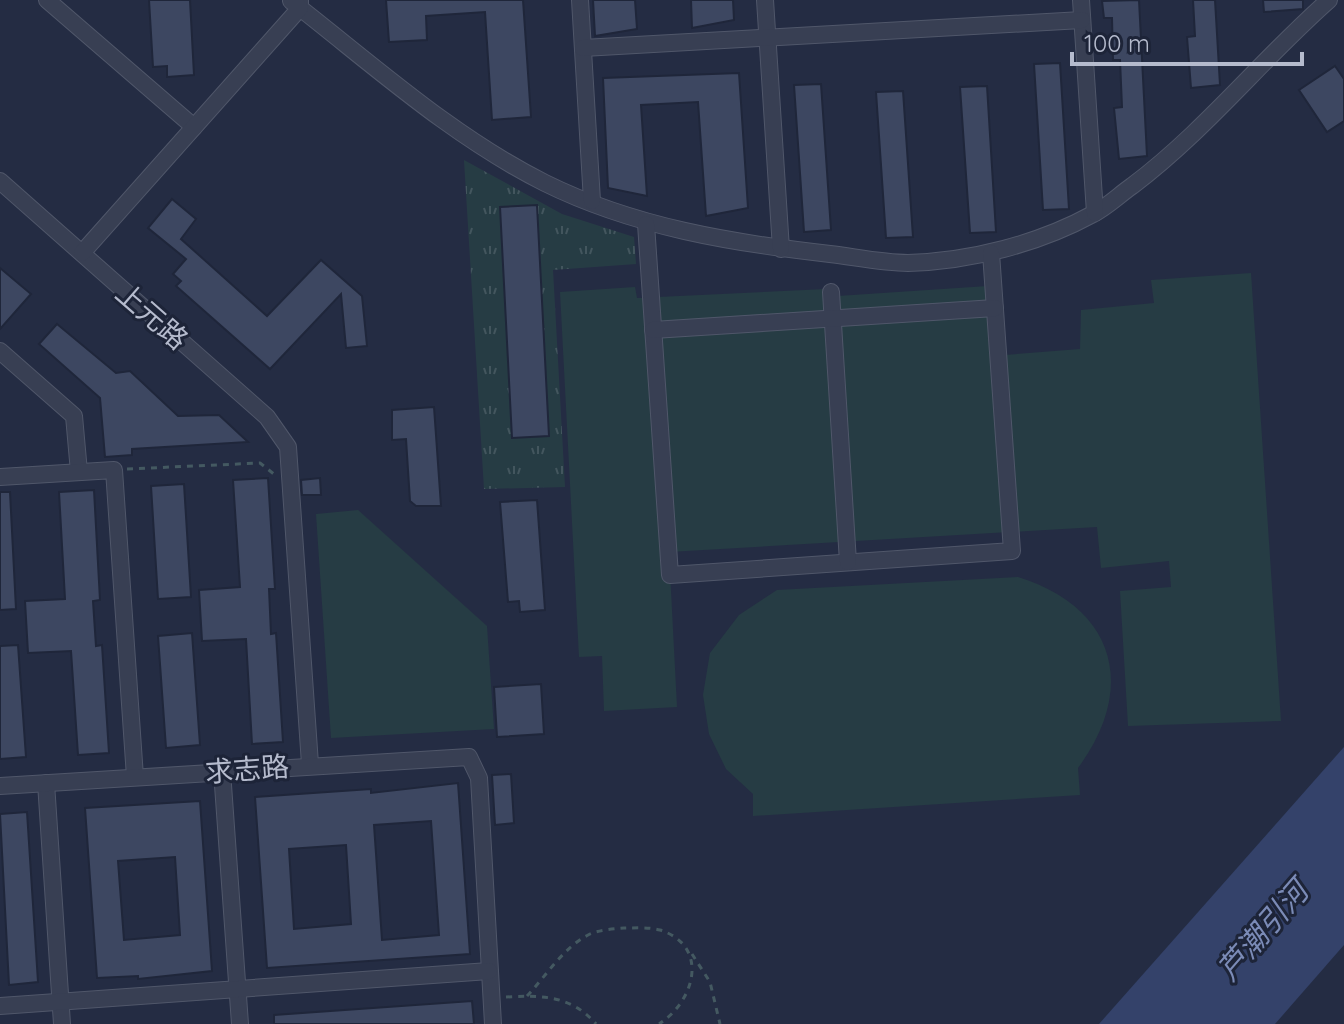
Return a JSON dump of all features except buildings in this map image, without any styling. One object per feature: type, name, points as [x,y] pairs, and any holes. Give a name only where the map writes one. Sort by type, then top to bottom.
[{"type":"street","points":[[47,0],[194,127]]},
{"type":"street","points":[[580,0],[592,201]]},
{"type":"street","points":[[765,0],[781,249]]},
{"type":"street","points":[[1081,0],[1095,213]]},
{"type":"street","points":[[82,253],[194,127],[297,3],[459,132],[546,183],[646,224],[781,249],[907,263],[991,253],[1045,236],[1095,213],[1162,164],[1226,105],[1291,33],[1329,0]]},
{"type":"street","points":[[583,48],[1082,20]]},
{"type":"street","name":"上元路","points":[[0,181],[267,417],[288,447],[310,764]]},
{"type":"street","points":[[646,224],[670,575],[1012,551],[991,253]]},
{"type":"street","points":[[831,292],[848,562]]},
{"type":"street","points":[[653,330],[995,308]]},
{"type":"street","points":[[0,351],[74,416],[79,472]]},
{"type":"street","points":[[0,477],[114,470],[135,777]]},
{"type":"street","name":"求志路","points":[[0,786],[457,754],[469,757],[479,778],[489,971]]},
{"type":"street","points":[[222,771],[240,1024]]},
{"type":"street","points":[[46,783],[62,1024]]},
{"type":"street","points":[[0,1006],[489,971],[493,1024]]},
{"type":"path","points":[[114,470],[260,463]]},
{"type":"path","points":[[527,996],[570,949],[588,935],[611,929],[659,930],[676,938],[691,952],[710,982],[720,1024]]},
{"type":"path","points":[[659,1024],[690,991],[694,970],[691,952]]},
{"type":"path","points":[[491,998],[527,996],[566,1000],[596,1024]]},
{"type":"green space","points":[[464,160],[562,214],[634,237],[636,264],[553,270],[565,487],[484,489]]},
{"type":"green space","points":[[1251,273],[1281,721],[1128,726],[1120,591],[1171,587],[1169,561],[1101,568],[1097,527],[669,552],[677,707],[604,711],[602,656],[579,657],[560,292],[635,287],[637,298],[826,289],[838,296],[988,286],[992,356],[1080,349],[1081,310],[1154,303],[1151,280]]},
{"type":"green space","points":[[358,510],[487,626],[494,729],[331,738],[316,514]]},
{"type":"green space","points":[[1018,577],[1051,590],[1077,608],[1095,629],[1107,653],[1111,680],[1108,708],[1097,738],[1078,768],[1080,795],[753,816],[753,794],[726,769],[709,734],[703,695],[710,653],[739,615],[777,590]]},
{"type":"water","name":"芦潮引河","points":[[1344,747],[1344,945],[1275,1024],[1099,1024]]}]
